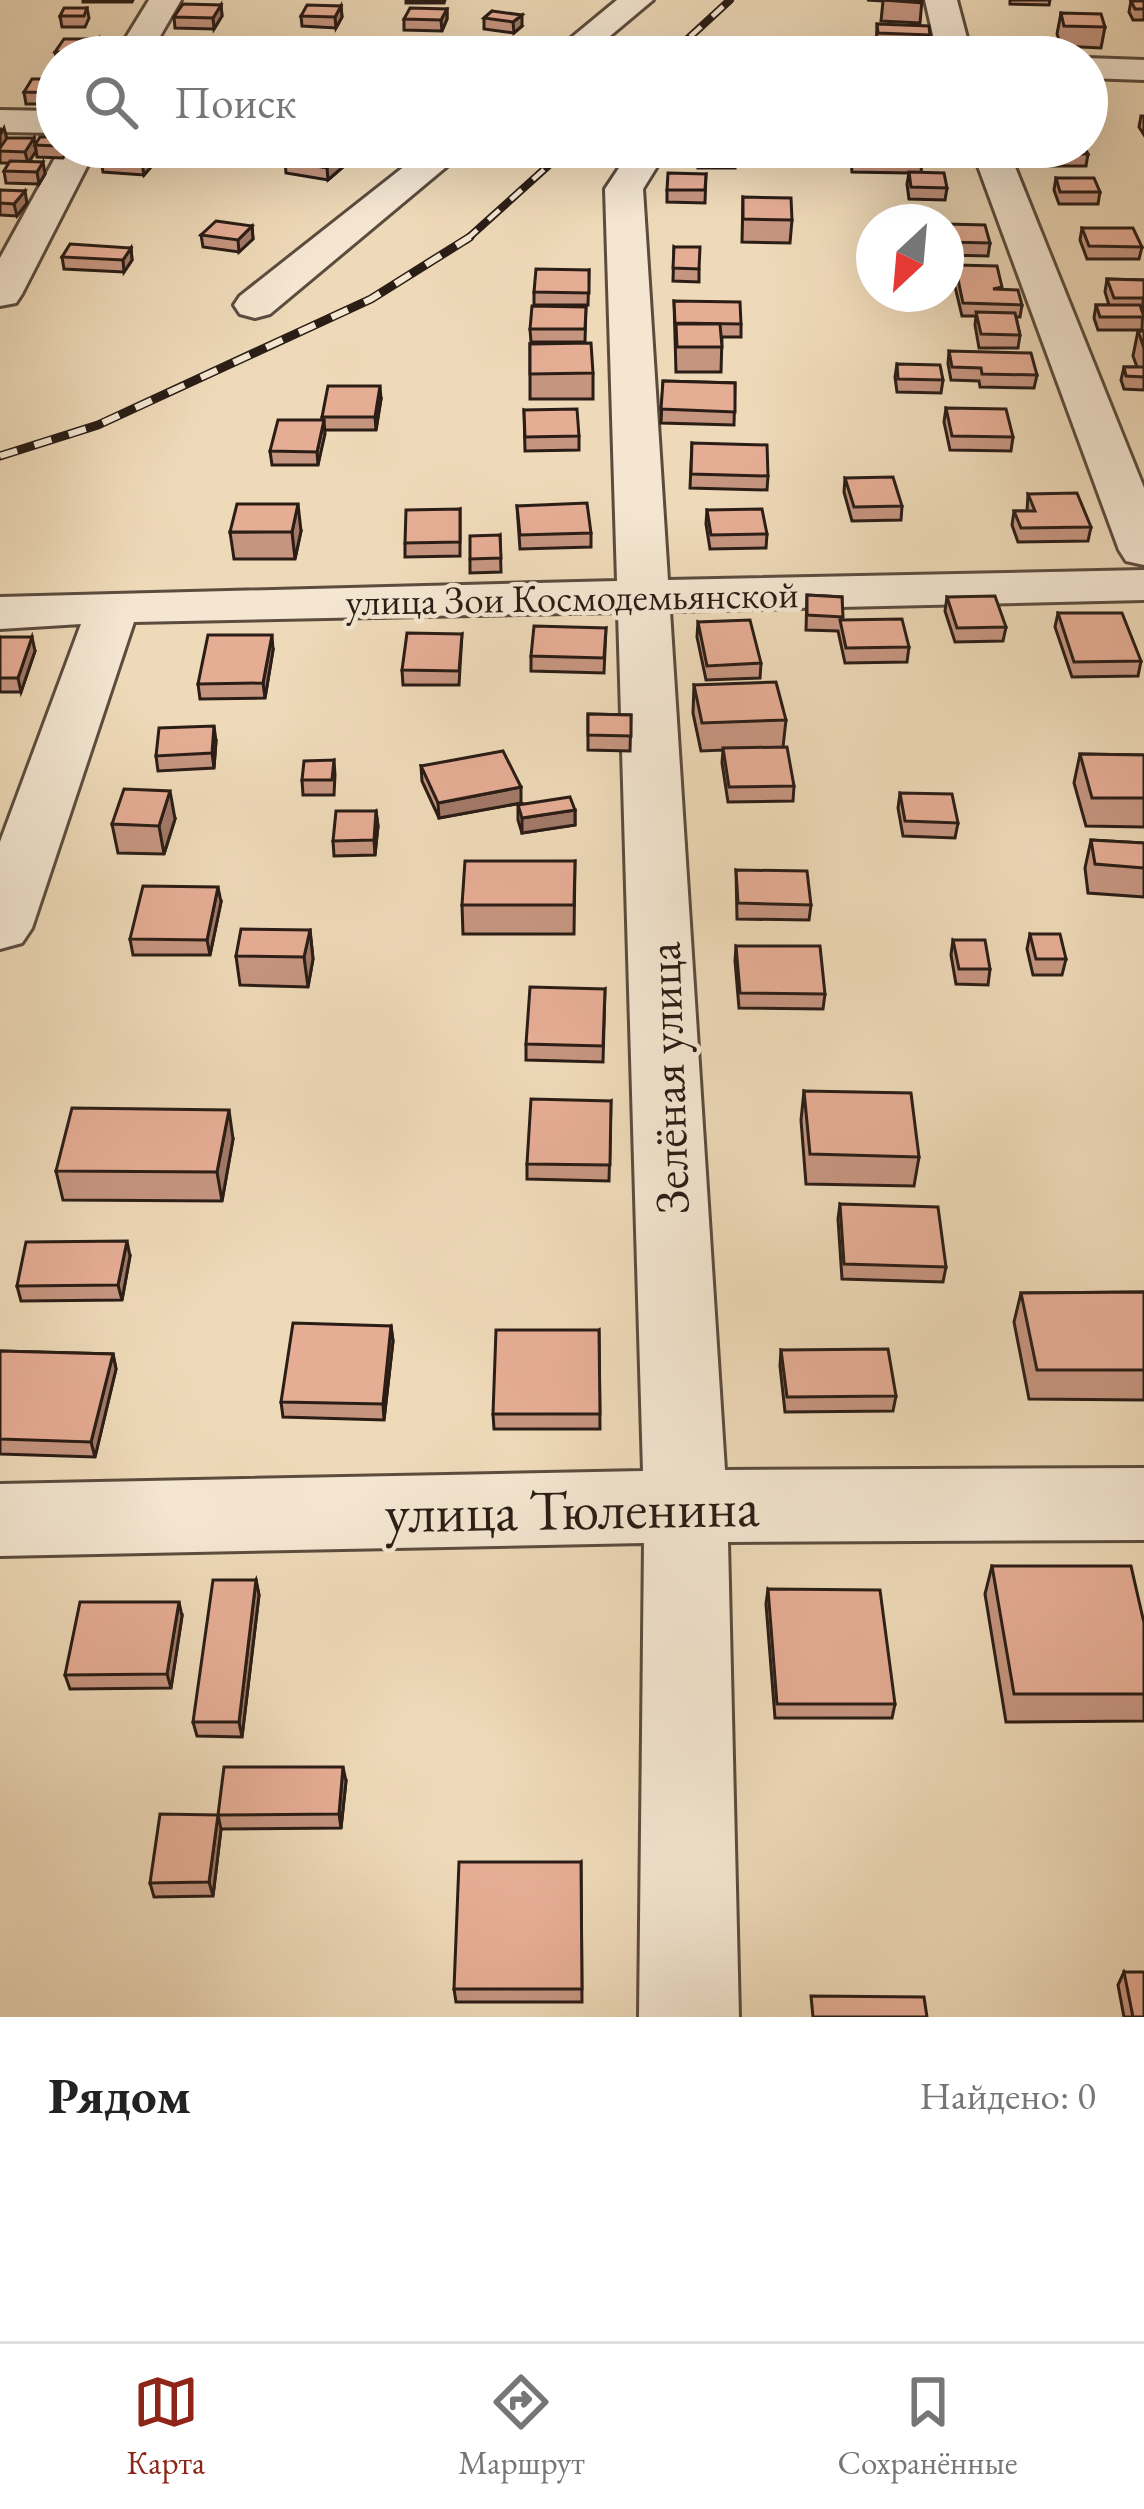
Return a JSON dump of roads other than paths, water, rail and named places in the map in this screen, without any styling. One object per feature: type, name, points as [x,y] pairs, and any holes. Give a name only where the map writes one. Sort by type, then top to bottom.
[{"type":"street","points":[[143,36],[165,0]]},
{"type":"street","points":[[592,36],[637,0]]},
{"type":"street","points":[[940,0],[949,36]]},
{"type":"street","points":[[1108,69],[1144,70]]},
{"type":"street","points":[[0,122],[36,122]]},
{"type":"street","points":[[1,293],[68,168]]},
{"type":"street","points":[[254,305],[426,168]]},
{"type":"street","name":"Зелёная улица","points":[[637,168],[623,189],[686,1506],[689,2017]]},
{"type":"street","points":[[996,168],[1144,550]]},
{"type":"street","name":"улица Зои Космодемьянской","points":[[0,613],[1144,585]]},
{"type":"street","points":[[0,928],[113,607]]},
{"type":"street","name":"улица Тюленина","points":[[0,1520],[686,1506],[1144,1504]]},
{"type":"railway","points":[[691,36],[730,0]]},
{"type":"railway","points":[[468,238],[546,168]]},
{"type":"railway","points":[[0,456],[98,425],[371,299],[468,238]]}]
